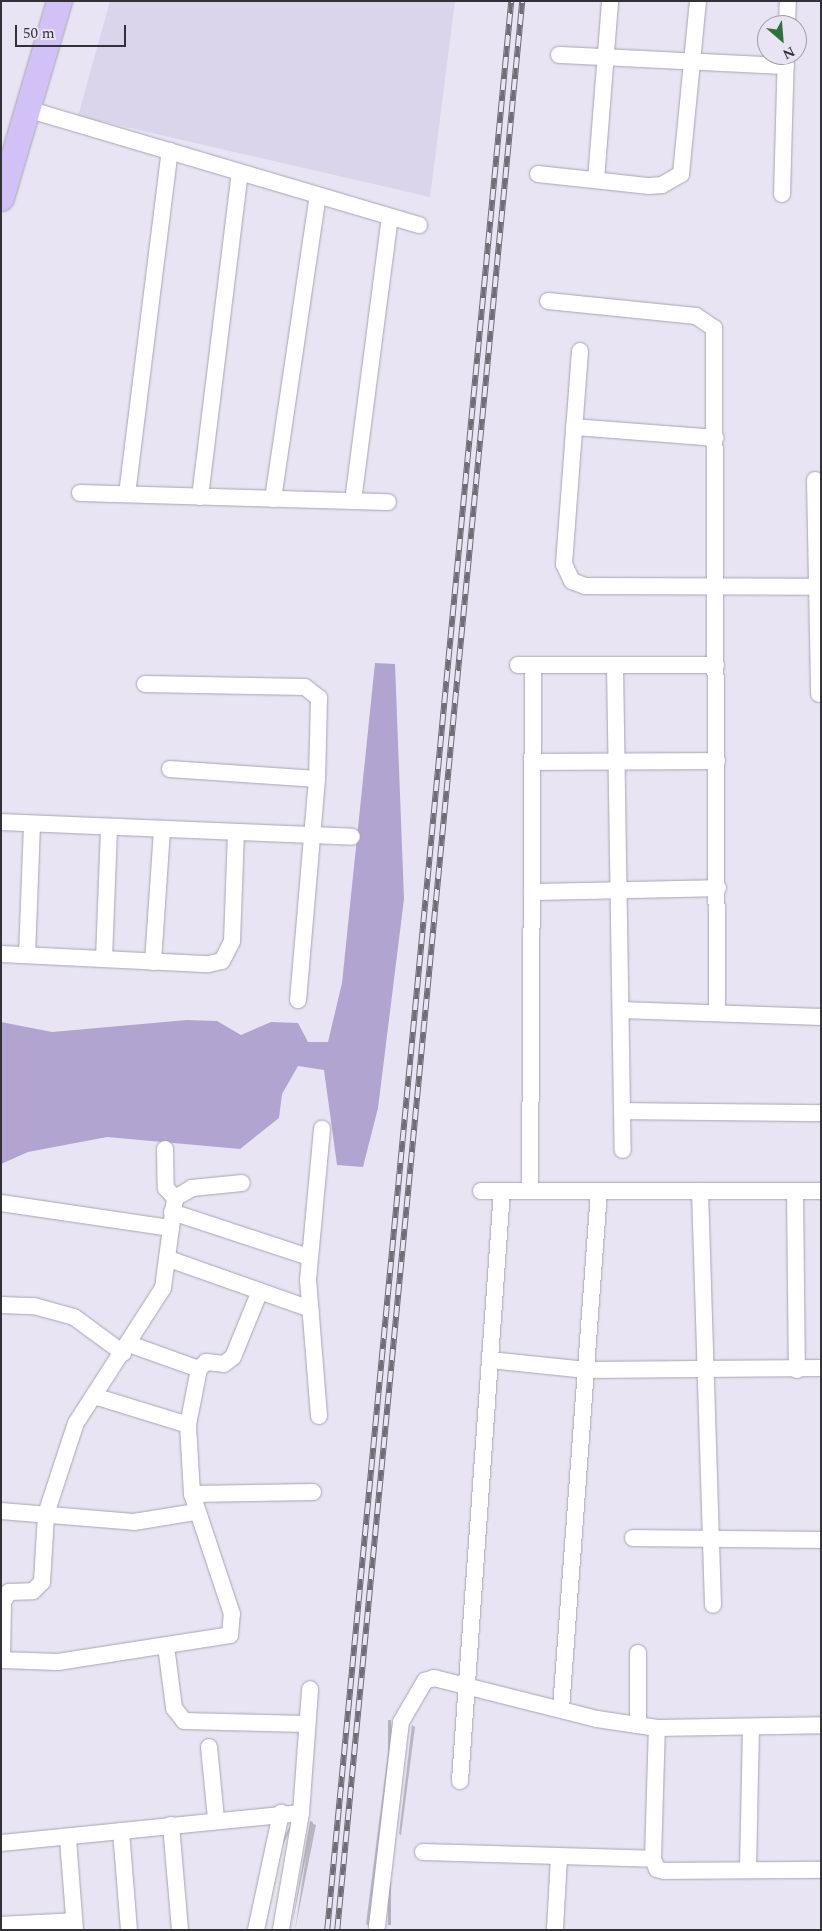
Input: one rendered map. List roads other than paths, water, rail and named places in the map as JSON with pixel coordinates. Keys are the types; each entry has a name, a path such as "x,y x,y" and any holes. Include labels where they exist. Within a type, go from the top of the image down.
{"main road":[{"path":"1,198 59,1"}],"street":[{"path":"596,180 610,1"},
{"path":"538,174 662,185 681,174 698,1"},
{"path":"787,15 788,1"},
{"path":"559,55 692,61 757,60"},
{"path":"782,194 786,65"},
{"path":"27,109 419,225"},
{"path":"126,494 170,151"},
{"path":"200,497 240,172"},
{"path":"273,498 318,196"},
{"path":"353,501 390,217"},
{"path":"548,301 707,319 716,341 715,588 718,1010"},
{"path":"580,351 564,564 572,581 585,586 819,587"},
{"path":"574,427 716,438"},
{"path":"815,480 819,587 819,694"},
{"path":"80,493 388,502"},
{"path":"530,1191 532,762 525,665 716,665"},
{"path":"615,665 623,1150"},
{"path":"144,684 312,690 321,707 313,836 298,1000"},
{"path":"532,762 717,761"},
{"path":"170,769 317,779"},
{"path":"1,822 352,837"},
{"path":"27,955 32,824"},
{"path":"104,959 109,827"},
{"path":"153,962 162,829"},
{"path":"1,954 209,964 230,953 236,832"},
{"path":"532,892 718,888"},
{"path":"622,1010 718,1010 729,1016 821,1017"},
{"path":"622,1111 821,1113"},
{"path":"319,1416 310,1309 309,1257 322,1130"},
{"path":"165,1149 166,1188 172,1212 169,1259 163,1288 126,1349 94,1396 68,1442 46,1514 39,1587 9,1592 3,1602 2,1660 58,1662 166,1646 223,1640 233,1627 196,1512 192,1494 188,1426 199,1369 206,1362 224,1364 233,1357 260,1291"},
{"path":"172,1212 192,1188 242,1184"},
{"path":"480,1191 821,1191"},
{"path":"460,1781 502,1191"},
{"path":"561,1709 599,1191"},
{"path":"700,1191 713,1605"},
{"path":"794,1191 797,1370"},
{"path":"1,1203 172,1212 309,1257"},
{"path":"169,1259 310,1309"},
{"path":"1,1305 34,1306 74,1317 126,1349 199,1369"},
{"path":"490,1360 586,1370 797,1370 821,1368"},
{"path":"94,1396 188,1426"},
{"path":"192,1494 313,1492"},
{"path":"1,1511 134,1522 196,1512"},
{"path":"633,1538 821,1540"},
{"path":"166,1646 174,1708 184,1721 306,1724"},
{"path":"638,1652 638,1725"},
{"path":"377,1926 402,1722 425,1681 434,1678 561,1709 657,1728 821,1725"},
{"path":"281,1929 301,1813 310,1689"},
{"path":"748,1870 751,1727"},
{"path":"657,1728 653,1859 657,1869 664,1871 821,1870"},
{"path":"209,1747 216,1819"},
{"path":"256,1930 281,1813"},
{"path":"1,1844 68,1839 216,1819 301,1813"},
{"path":"171,1825 180,1930"},
{"path":"122,1831 129,1930"},
{"path":"1,1924 74,1926 68,1839"},
{"path":"423,1852 653,1859"},
{"path":"555,1929 559,1857"}],"railway":[{"path":"327,1930 511,1"},
{"path":"337,1930 522,1"}]}
